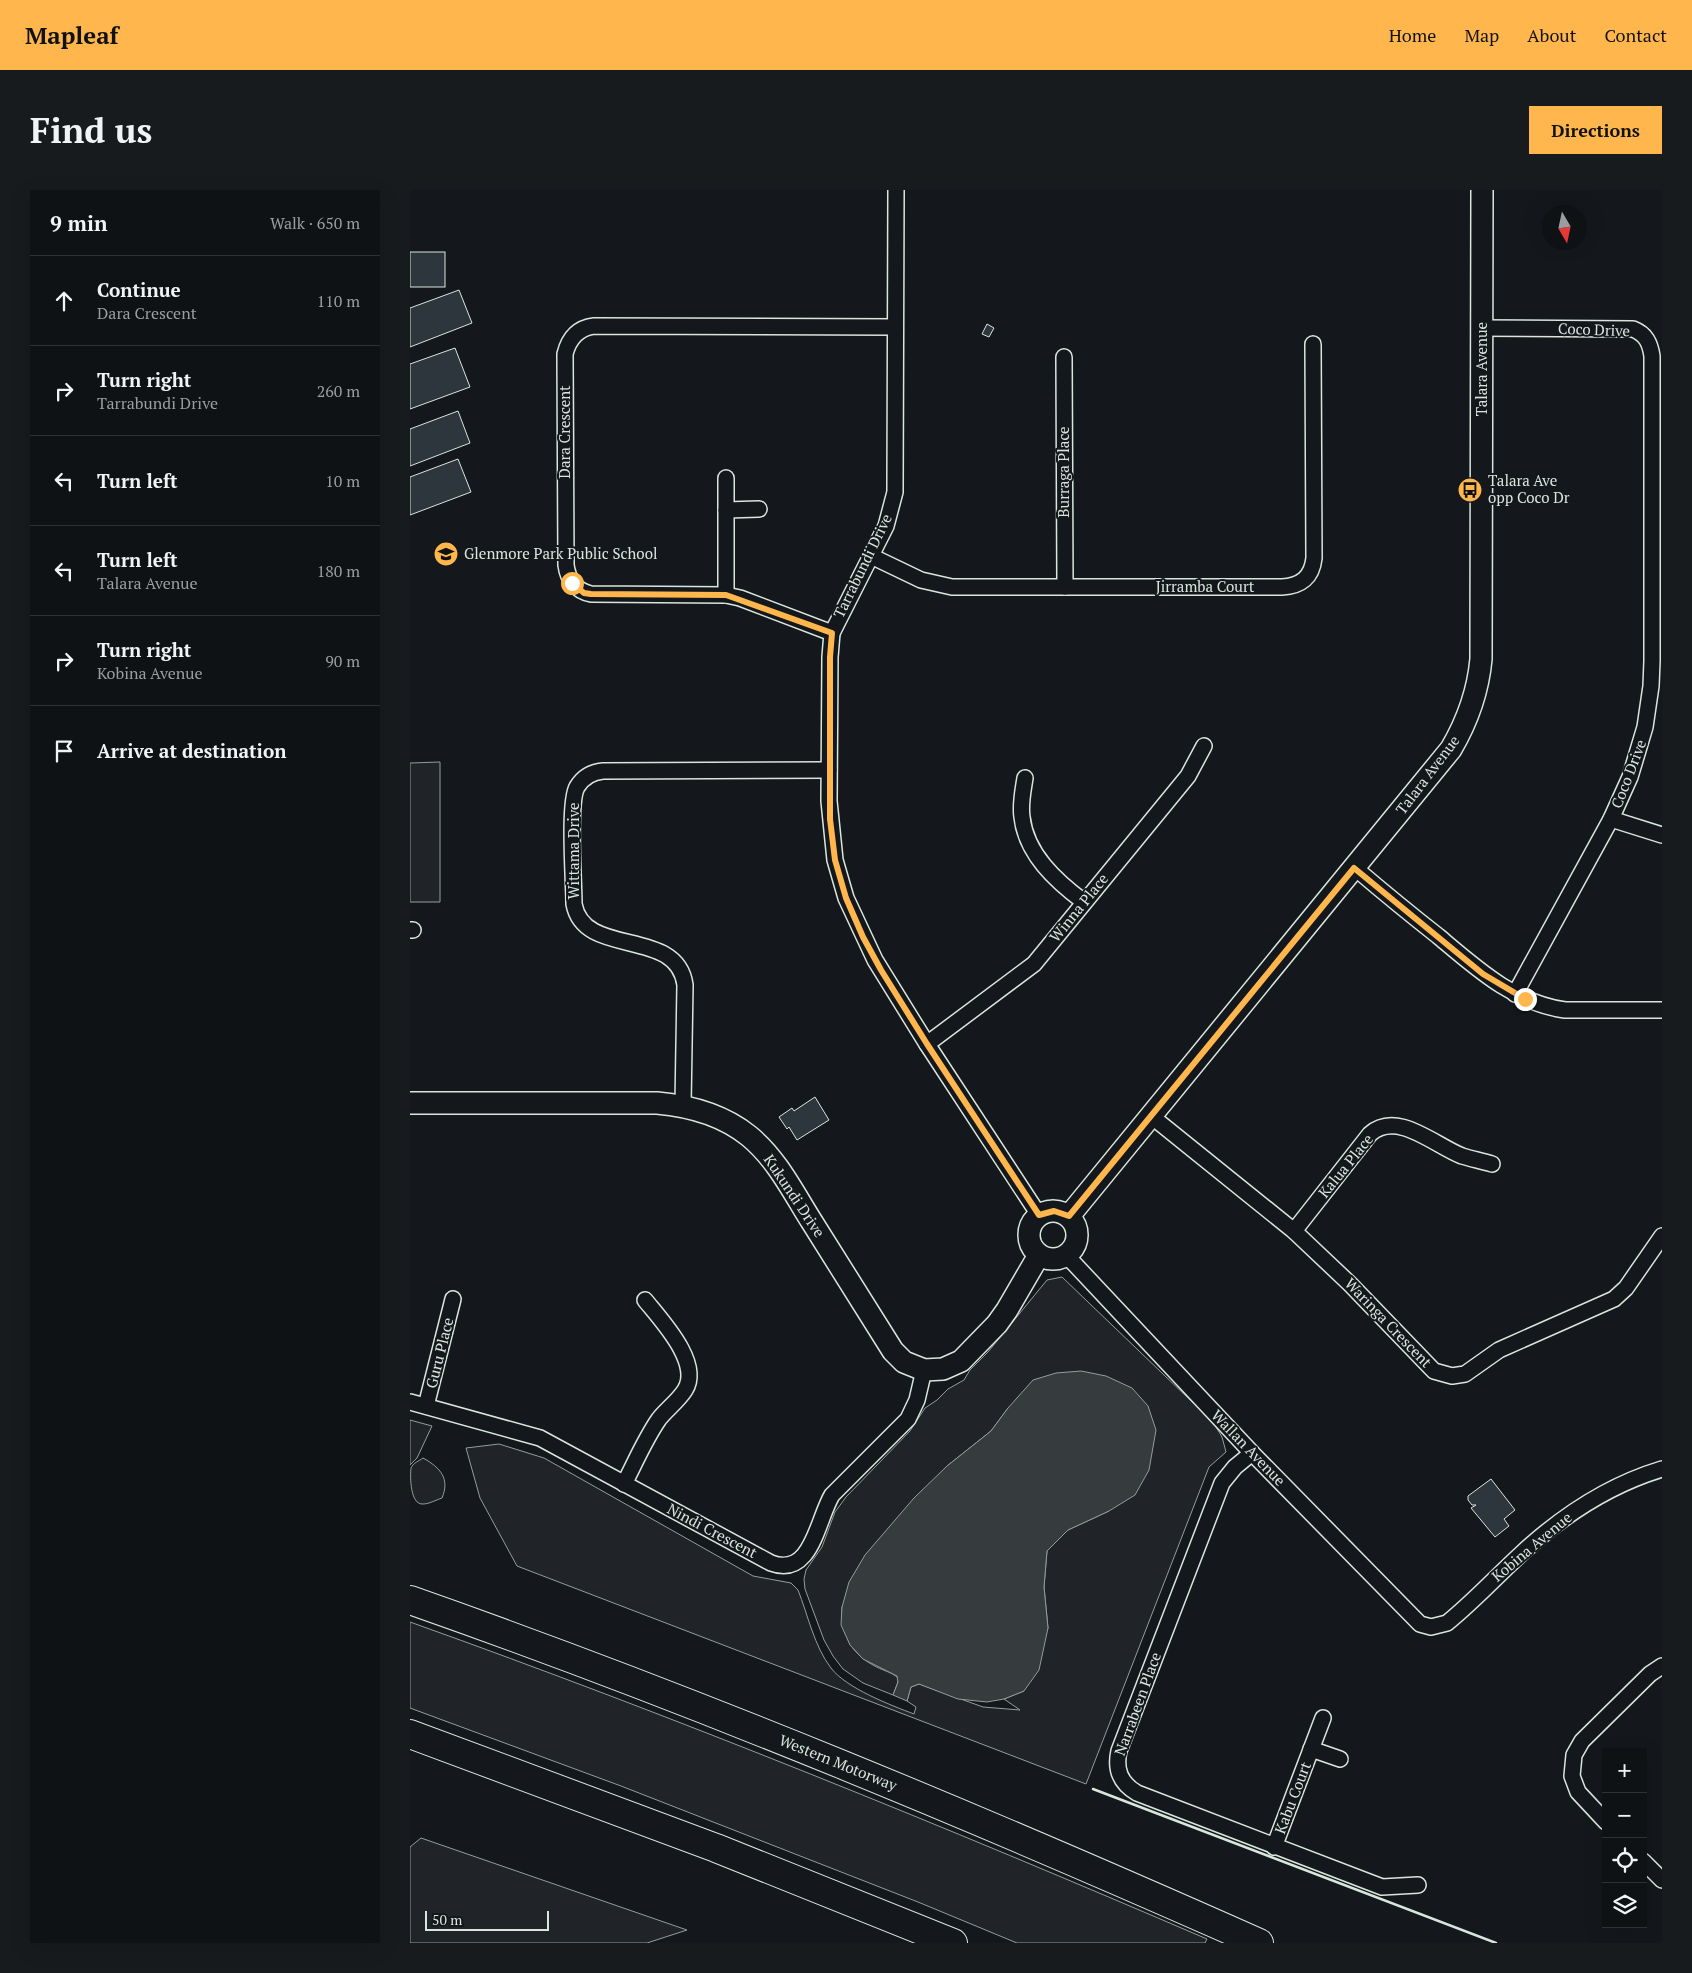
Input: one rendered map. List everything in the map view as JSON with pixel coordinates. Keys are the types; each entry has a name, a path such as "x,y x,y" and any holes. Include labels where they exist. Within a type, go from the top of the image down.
{"highway":[{"name":"Western Motorway","path":"410,1600 615,1675 837,1762 992,1826 1259,1943"},
{"path":"410,1734 716,1848 953,1943"}],"street":[{"name":"Tarrabundi Drive","path":"896,190 895,492 886,526 835,623 832,633 829,770 833,845 846,898 869,948 927,1044 1039,1215"},
{"name":"Talara Avenue","path":"1069,1216 1451,749 1466,722 1476,693 1482,658 1482,190"},
{"name":"Dara Crescent","path":"832,633 726,595 591,594 584,593 572,583 566,565 565,354 570,340 583,328 594,326 895,327"},
{"name":"Coco Drive","path":"1482,328 1628,329 1641,333 1648,340 1652,356 1657,661 1641,744 1630,777 1611,819 1516,994"},
{"name":"Jirramba Court","path":"871,556 921,580 943,586 1282,587 1297,584 1309,575 1314,558 1313,344"},
{"name":"Burraga Place","path":"1064,357 1065,587"},
{"path":"726,478 726,595"},
{"path":"726,510 759,509"},
{"name":"Winna Place","path":"927,1044 1026,972 1034,964 1188,776 1204,746"},
{"name":"Wittama Drive","path":"683,1105 685,986 683,975 680,967 669,956 594,932 581,923 578,918 574,904 573,804 577,787 587,776 603,771 829,770"},
{"path":"1025,778 1021,808 1025,833 1035,853 1055,879 1084,902"},
{"path":"1611,819 1662,835"},
{"path":"1354,868 1483,974 1516,994 1551,1008 1565,1010 1662,1010"},
{"name":"Kukundi Drive","path":"410,1103 628,1102 683,1105 725,1121 748,1135 768,1155 896,1355 909,1365 924,1370"},
{"name":"Waringa Crescent","path":"1150,1115 1294,1231 1350,1284 1434,1371 1452,1376 1465,1374 1499,1350 1614,1299 1626,1288 1662,1236"},
{"name":"Kalua Place","path":"1294,1231 1370,1134 1382,1126 1403,1126 1462,1156 1492,1164"},
{"path":"1054,1211 1069,1216 1074,1222 1078,1236 1077,1244 1067,1256 1053,1260 1039,1256 1030,1243 1030,1228 1039,1215 1054,1211"},
{"path":"924,1370 943,1369 952,1366 970,1353 1007,1310 1039,1256"},
{"name":"Wallan Avenue","path":"1067,1256 1252,1453 1415,1620 1425,1625 1438,1626"},
{"name":"Guru Place","path":"426,1406 454,1299"},
{"path":"624,1484 657,1422 686,1389 689,1374 686,1358 664,1324 645,1300"},
{"name":"Nindi Crescent","path":"410,1402 540,1438 771,1563 784,1566 791,1565 804,1557 825,1506 832,1495 908,1419 918,1400 924,1370"},
{"name":"Narrabeen Place","path":"1252,1453 1235,1468 1222,1484 1119,1750 1117,1763 1122,1780 1130,1789 1137,1793 1382,1886 1418,1885"},
{"name":"Kobina Avenue","path":"1438,1626 1452,1619 1527,1548 1561,1520 1596,1498 1662,1469"},
{"path":"1602,1818 1578,1792 1572,1776 1572,1762 1576,1748 1650,1674 1662,1666"},
{"name":"Kabu Court","path":"1274,1846 1323,1718"},
{"name":"Kabu Court","path":"1311,1749 1340,1759"},
{"path":"1647,1865 1662,1880"}],"shaded area":[{"path":"440,762 440,902 410,902 410,763"},
{"path":"1062,1277 1213,1422 1222,1437 1226,1452 1209,1467 1086,1784 517,1566 480,1498 466,1448 499,1444 544,1458 753,1576 791,1583 798,1590 820,1650 831,1668 847,1682 869,1695 914,1714 916,1707 907,1701 911,1687 919,1684 983,1707 1020,1710 1004,1699 1024,1691 1048,1628 1044,1587 1047,1551 1068,1530 1109,1511 1008,1408 991,1431 947,1466 842,1607 845,1633 853,1648 865,1660 898,1678 893,1695 863,1683 843,1669 833,1656 824,1640 805,1589 804,1579 806,1570 822,1547 835,1512 846,1497 910,1431 925,1408 948,1389 964,1380 970,1370 988,1352 1047,1280"},
{"path":"1081,1371 1106,1376 1132,1388 1148,1406 1156,1430 1149,1470 1135,1495 1109,1511 1068,1530 1047,1551 1044,1587 1048,1628 1039,1670 1024,1691 1004,1699 987,1702 958,1699 919,1684 911,1687 907,1701 893,1695 898,1682 897,1676 863,1659 850,1645 841,1625 842,1607 849,1582 865,1555 914,1498 947,1466 991,1431 1033,1380 1056,1373"},
{"path":"410,1420 432,1426 417,1458 410,1465"},
{"path":"423,1458 439,1470 445,1485 442,1498 423,1504 419,1503 413,1495 411,1468"},
{"path":"410,1622 611,1696 811,1774 1207,1939 1205,1943 1017,1943 918,1902 621,1786 410,1708"},
{"path":"421,1838 687,1930 647,1943 410,1943 410,1847"}],"building":[{"path":"410,252 445,252 445,287 410,287"},
{"path":"459,290 472,323 410,347 410,308"},
{"path":"987,324 994,328 989,337 982,334"},
{"path":"455,348 470,387 410,409 410,364"},
{"path":"458,411 470,443 410,466 410,429"},
{"path":"458,459 471,492 410,515 410,477"},
{"path":"815,1097 829,1120 797,1140 789,1127 787,1129 779,1117 792,1108 794,1111"},
{"path":"1491,1479 1515,1510 1504,1519 1509,1526 1495,1537 1471,1508 1476,1505 1472,1505 1468,1500 1468,1496"}],"wall":[{"path":"1093,1789 1496,1943"}],"place":[{"name":"Talara Ave opp Coco Dr","path":"1470,490"},
{"name":"Glenmore Park Public School","path":"446,554"}],"route":[{"path":"572,583 584,593 591,594 726,595 740,598 832,633 830,657 829,802 835,860 846,898 863,937 881,970 1039,1215 1054,1211 1062,1212 1069,1216 1354,868 1483,974 1525,999"}]}
